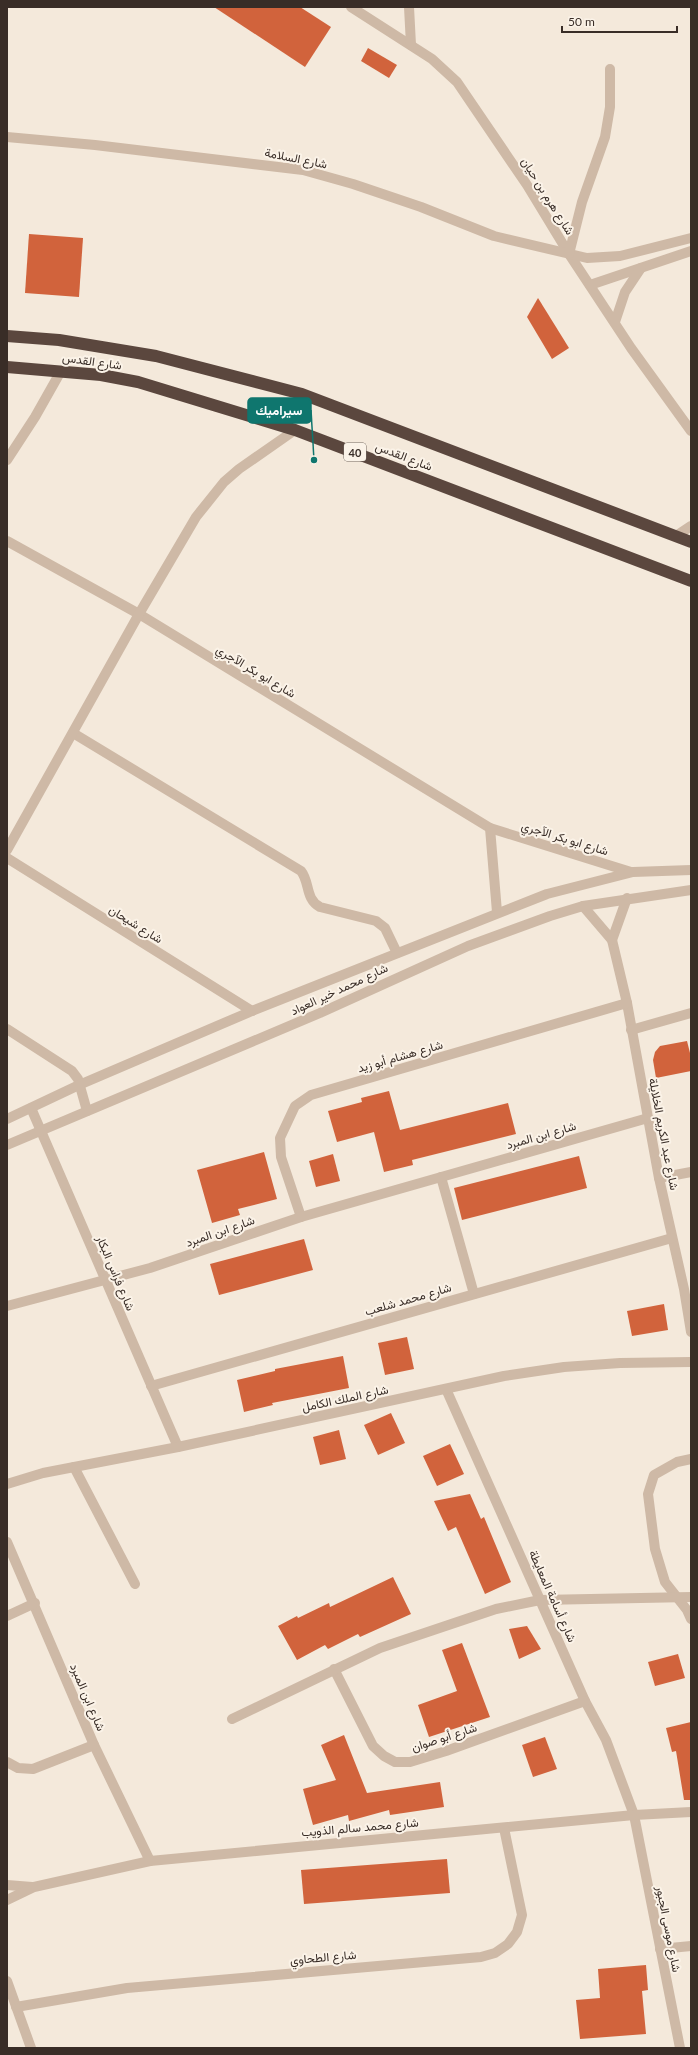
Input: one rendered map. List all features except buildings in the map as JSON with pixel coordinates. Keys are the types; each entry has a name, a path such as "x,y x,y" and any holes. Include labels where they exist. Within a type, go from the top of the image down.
{"highway":[{"name":"شارع القدس","path":"7,336 66,341 156,356 302,394 691,542"},
{"name":"شارع القدس","path":"7,366 101,374 138,382 295,430 691,580"}],"street":[{"name":"شارع هرم بن حيان","path":"351,7 432,59 457,82 527,185 590,286 691,431"},
{"path":"409,7 411,45"},
{"path":"569,254 582,202 605,137 610,107 610,69"},
{"name":"شارع السلامة","path":"7,137 95,145 303,170 353,184 421,207 494,236 586,258 610,258 691,238"},
{"path":"590,286 691,251"},
{"path":"615,322 625,292 642,268"},
{"path":"7,460 35,417 61,371"},
{"path":"7,850 139,614 196,517 224,482 239,469 295,430"},
{"path":"676,536 691,526"},
{"name":"شارع ابو بكر الآجري","path":"7,541 139,614 490,828 633,872"},
{"path":"73,733 300,871 305,876 308,893 315,904 376,920 385,928 397,953"},
{"path":"490,828 498,912"},
{"name":"شارع شيحان","path":"7,858 252,1011"},
{"name":"شارع محمد خير العواد","path":"7,1119 252,1011 498,912 547,894 633,872 691,870"},
{"name":"شارع محمد خير العواد","path":"7,1145 313,1016 468,946 550,916 583,906 626,898 691,890"},
{"path":"612,940 626,898"},
{"name":"شارع عبد الكريم الخلايلة","path":"583,906 612,940 627,1003 659,1178 684,1289 691,1332"},
{"name":"شارع هشام أبو زيد","path":"301,1217 281,1157 280,1138 295,1106 311,1095 627,1003"},
{"path":"631,1030 691,1013"},
{"path":"7,1029 72,1071 78,1079 87,1111"},
{"name":"شارع فراس البكار","path":"31,1108 104,1280 178,1446"},
{"name":"شارع ابن المبرد","path":"7,1306 150,1268 301,1217 648,1118"},
{"path":"659,1178 691,1172"},
{"path":"441,1177 474,1294"},
{"name":"شارع محمد شلعب","path":"152,1386 672,1238"},
{"name":"شارع الملك الكامل","path":"7,1484 43,1473 178,1446 504,1376 564,1367 620,1363 691,1362"},
{"name":"شارع أسامة المعايطة","path":"446,1389 585,1701 606,1740 634,1814"},
{"path":"691,1459 677,1462 654,1475 648,1494 655,1549 666,1582 687,1610 691,1619"},
{"path":"74,1467 135,1584"},
{"name":"شارع ابن المبرد","path":"7,1542 35,1603 94,1745 150,1861"},
{"path":"232,1719 380,1648 496,1609 540,1600 691,1597"},
{"path":"7,1616 35,1603"},
{"name":"شارع أبو صوان","path":"334,1669 373,1746 384,1756 396,1762 410,1762 446,1751 585,1701"},
{"path":"7,1762 18,1768 33,1769 94,1745"},
{"name":"شارع محمد سالم الذويب","path":"7,1900 34,1887 150,1861 504,1828 634,1814 691,1812"},
{"name":"شارع موسى الجبور","path":"634,1814 680,2048"},
{"name":"شارع الطحاوي","path":"16,2006 128,1988 481,1957 495,1953 508,1944 517,1932 522,1915 504,1828"},
{"name":"شارع محمد سالم الذويب","path":"7,1885 34,1887"},
{"path":"660,1949 691,1946"},
{"path":"7,1981 31,2048"}],"place":[{"name":"سيراميك","path":"314,460"}]}
